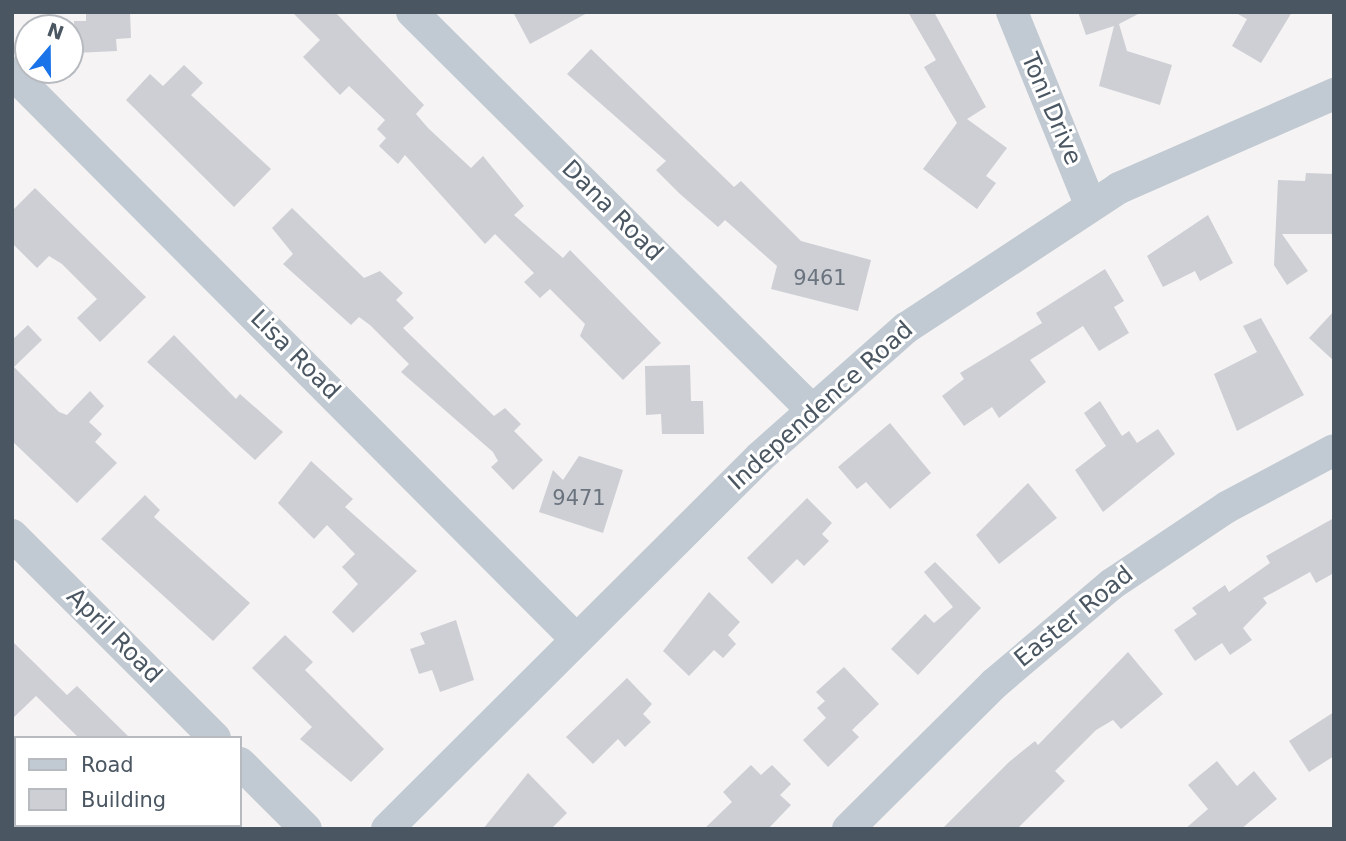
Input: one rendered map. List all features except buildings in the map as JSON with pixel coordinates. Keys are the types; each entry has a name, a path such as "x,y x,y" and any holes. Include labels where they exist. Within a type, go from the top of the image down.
{"street":[{"name":"Dana Road","path":"412,12 811,409"},
{"name":"Toni Drive","path":"1012,12 1090,204"},
{"name":"Lisa Road","path":"12,73 576,639"},
{"name":"Independence Road","path":"387,829 811,409 946,300 1090,204 1189,153 1334,94"},
{"name":"Easter Road","path":"848,829 1023,657 1112,584 1198,525 1334,450"},
{"name":"April Road","path":"12,535 213,736"},
{"path":"242,765 306,829"}]}
